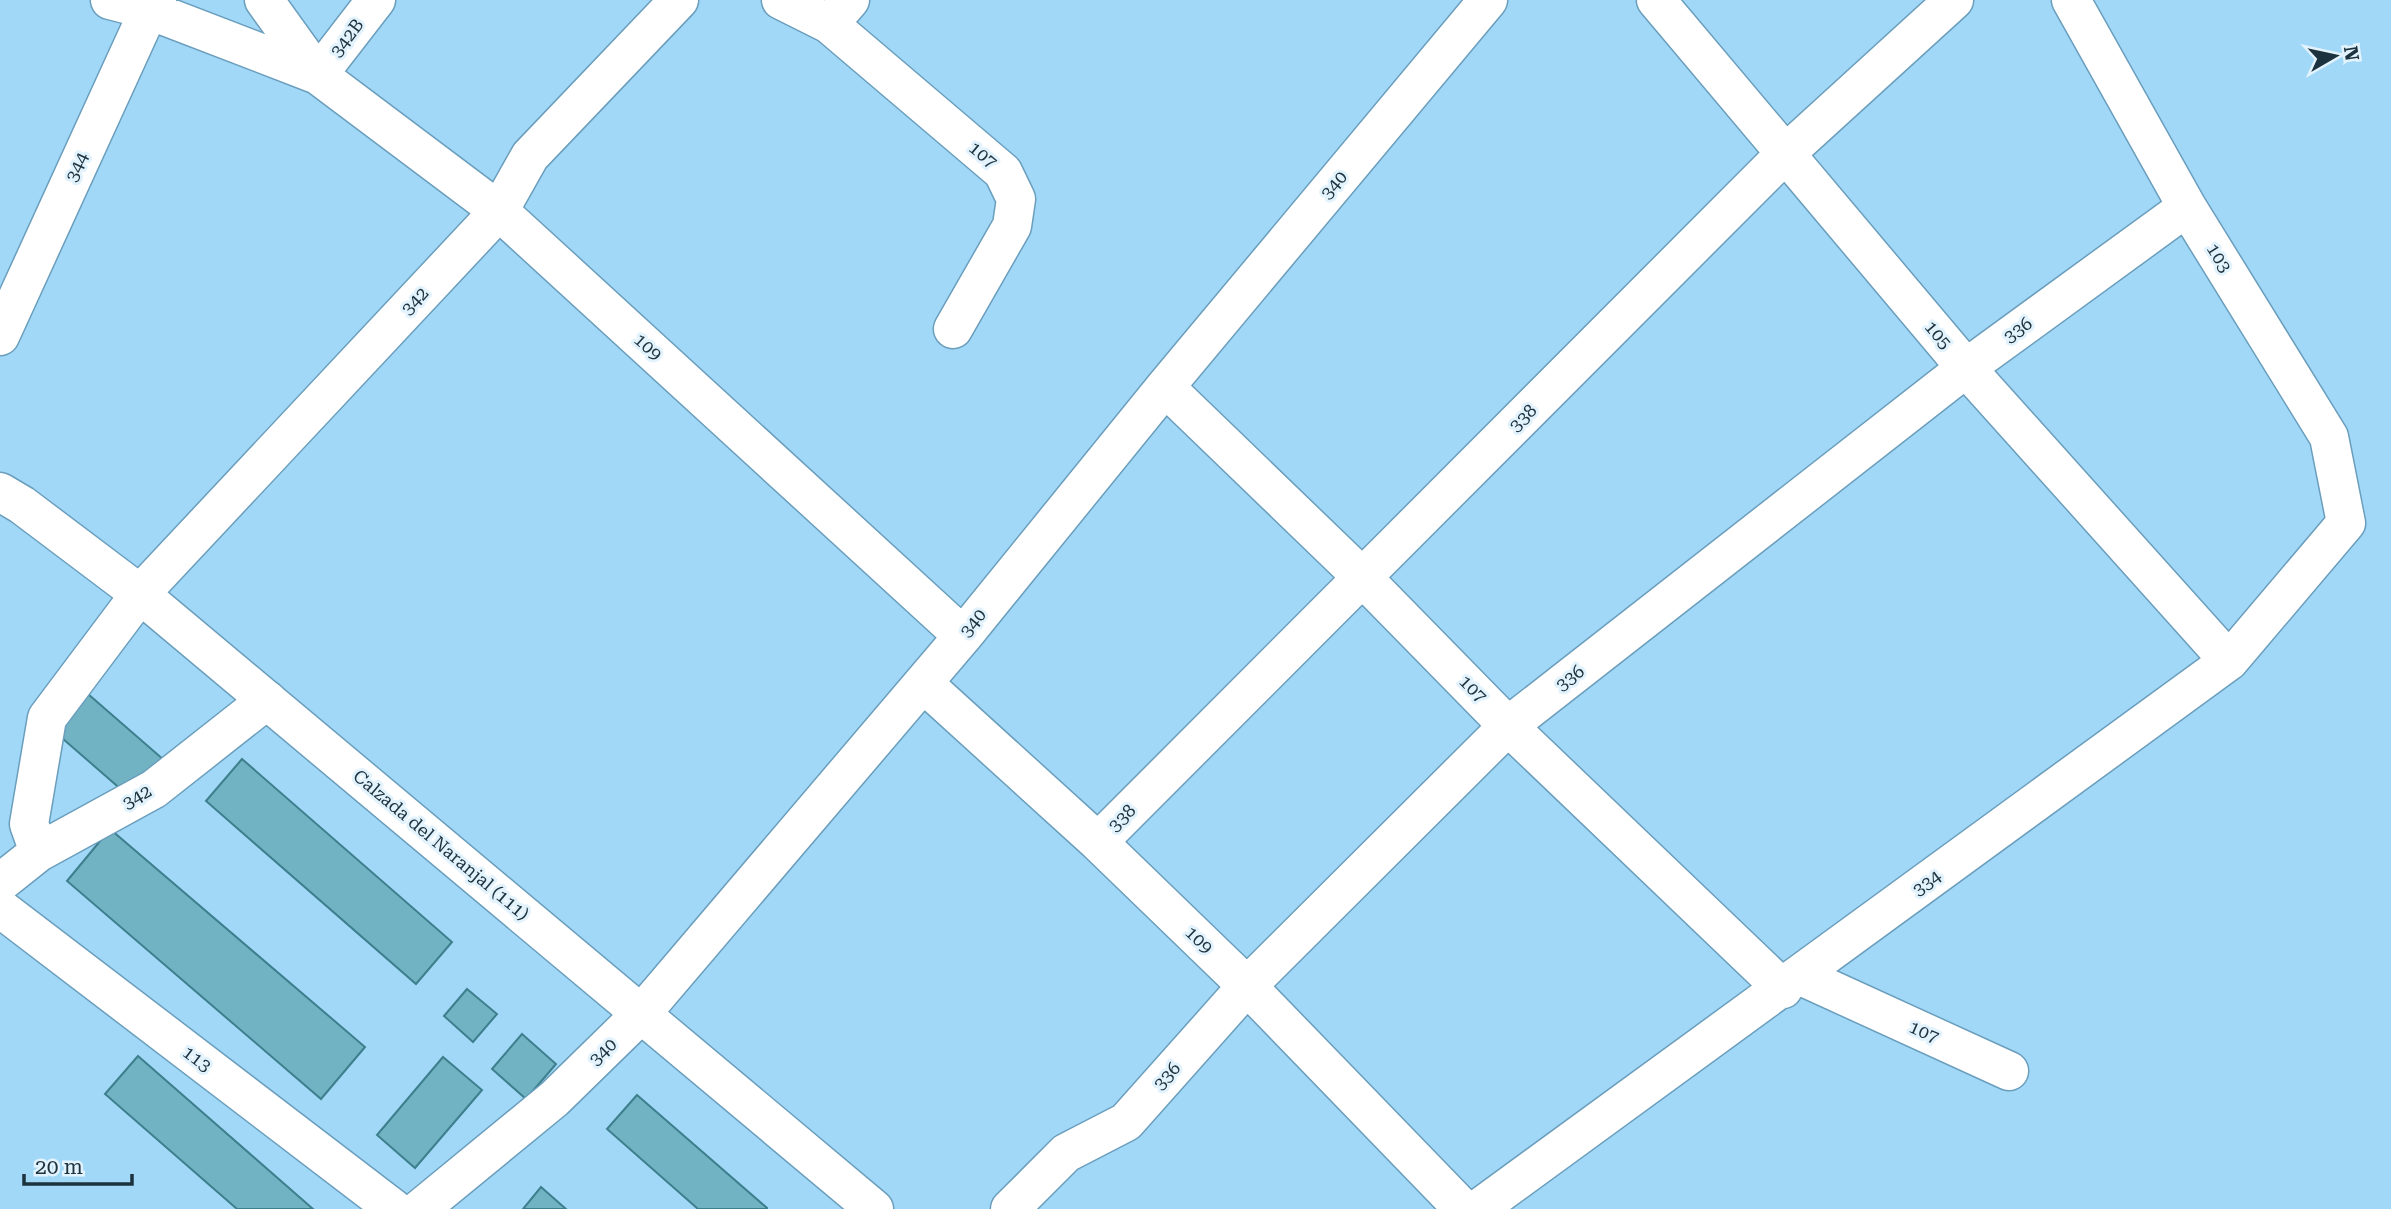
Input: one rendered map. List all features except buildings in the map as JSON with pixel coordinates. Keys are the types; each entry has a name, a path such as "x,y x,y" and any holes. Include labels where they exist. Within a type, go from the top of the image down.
{"street":[{"name":"109","path":"110,0 153,5 318,75 499,211 963,636"},
{"name":"109","path":"264,0 318,75"},
{"name":"342B","path":"318,75 376,0"},
{"name":"342","path":"39,852 29,824 47,718 140,594 499,211 530,156 679,0"},
{"path":"781,0 839,12"},
{"name":"340","path":"420,1209 554,1099 642,1013 963,636 1165,387 1488,0"},
{"name":"105","path":"1656,0 1966,368 2229,661"},
{"name":"338","path":"1098,842 1785,153 1954,0"},
{"name":"103","path":"2071,0 2187,207 2329,437 2346,523"},
{"name":"344","path":"0,336 153,5"},
{"name":"107","path":"839,12 1003,172 1016,199 1012,226 953,329"},
{"name":"336","path":"1010,1209 1066,1153 1126,1122 1247,986 1508,726 1966,368 2187,207"},
{"name":"107","path":"1165,387 1363,578 1508,726 1792,982 2009,1071"},
{"name":"Calzada del Naranjal (111)","path":"0,492 22,505 140,594 874,1209"},
{"name":"334","path":"1478,1209 2229,661 2346,523"},
{"name":"109","path":"923,683 1098,842 1247,986 1463,1209"},
{"name":"342","path":"0,883 39,852 154,789 267,700"},
{"name":"113","path":"0,908 394,1209"}]}
